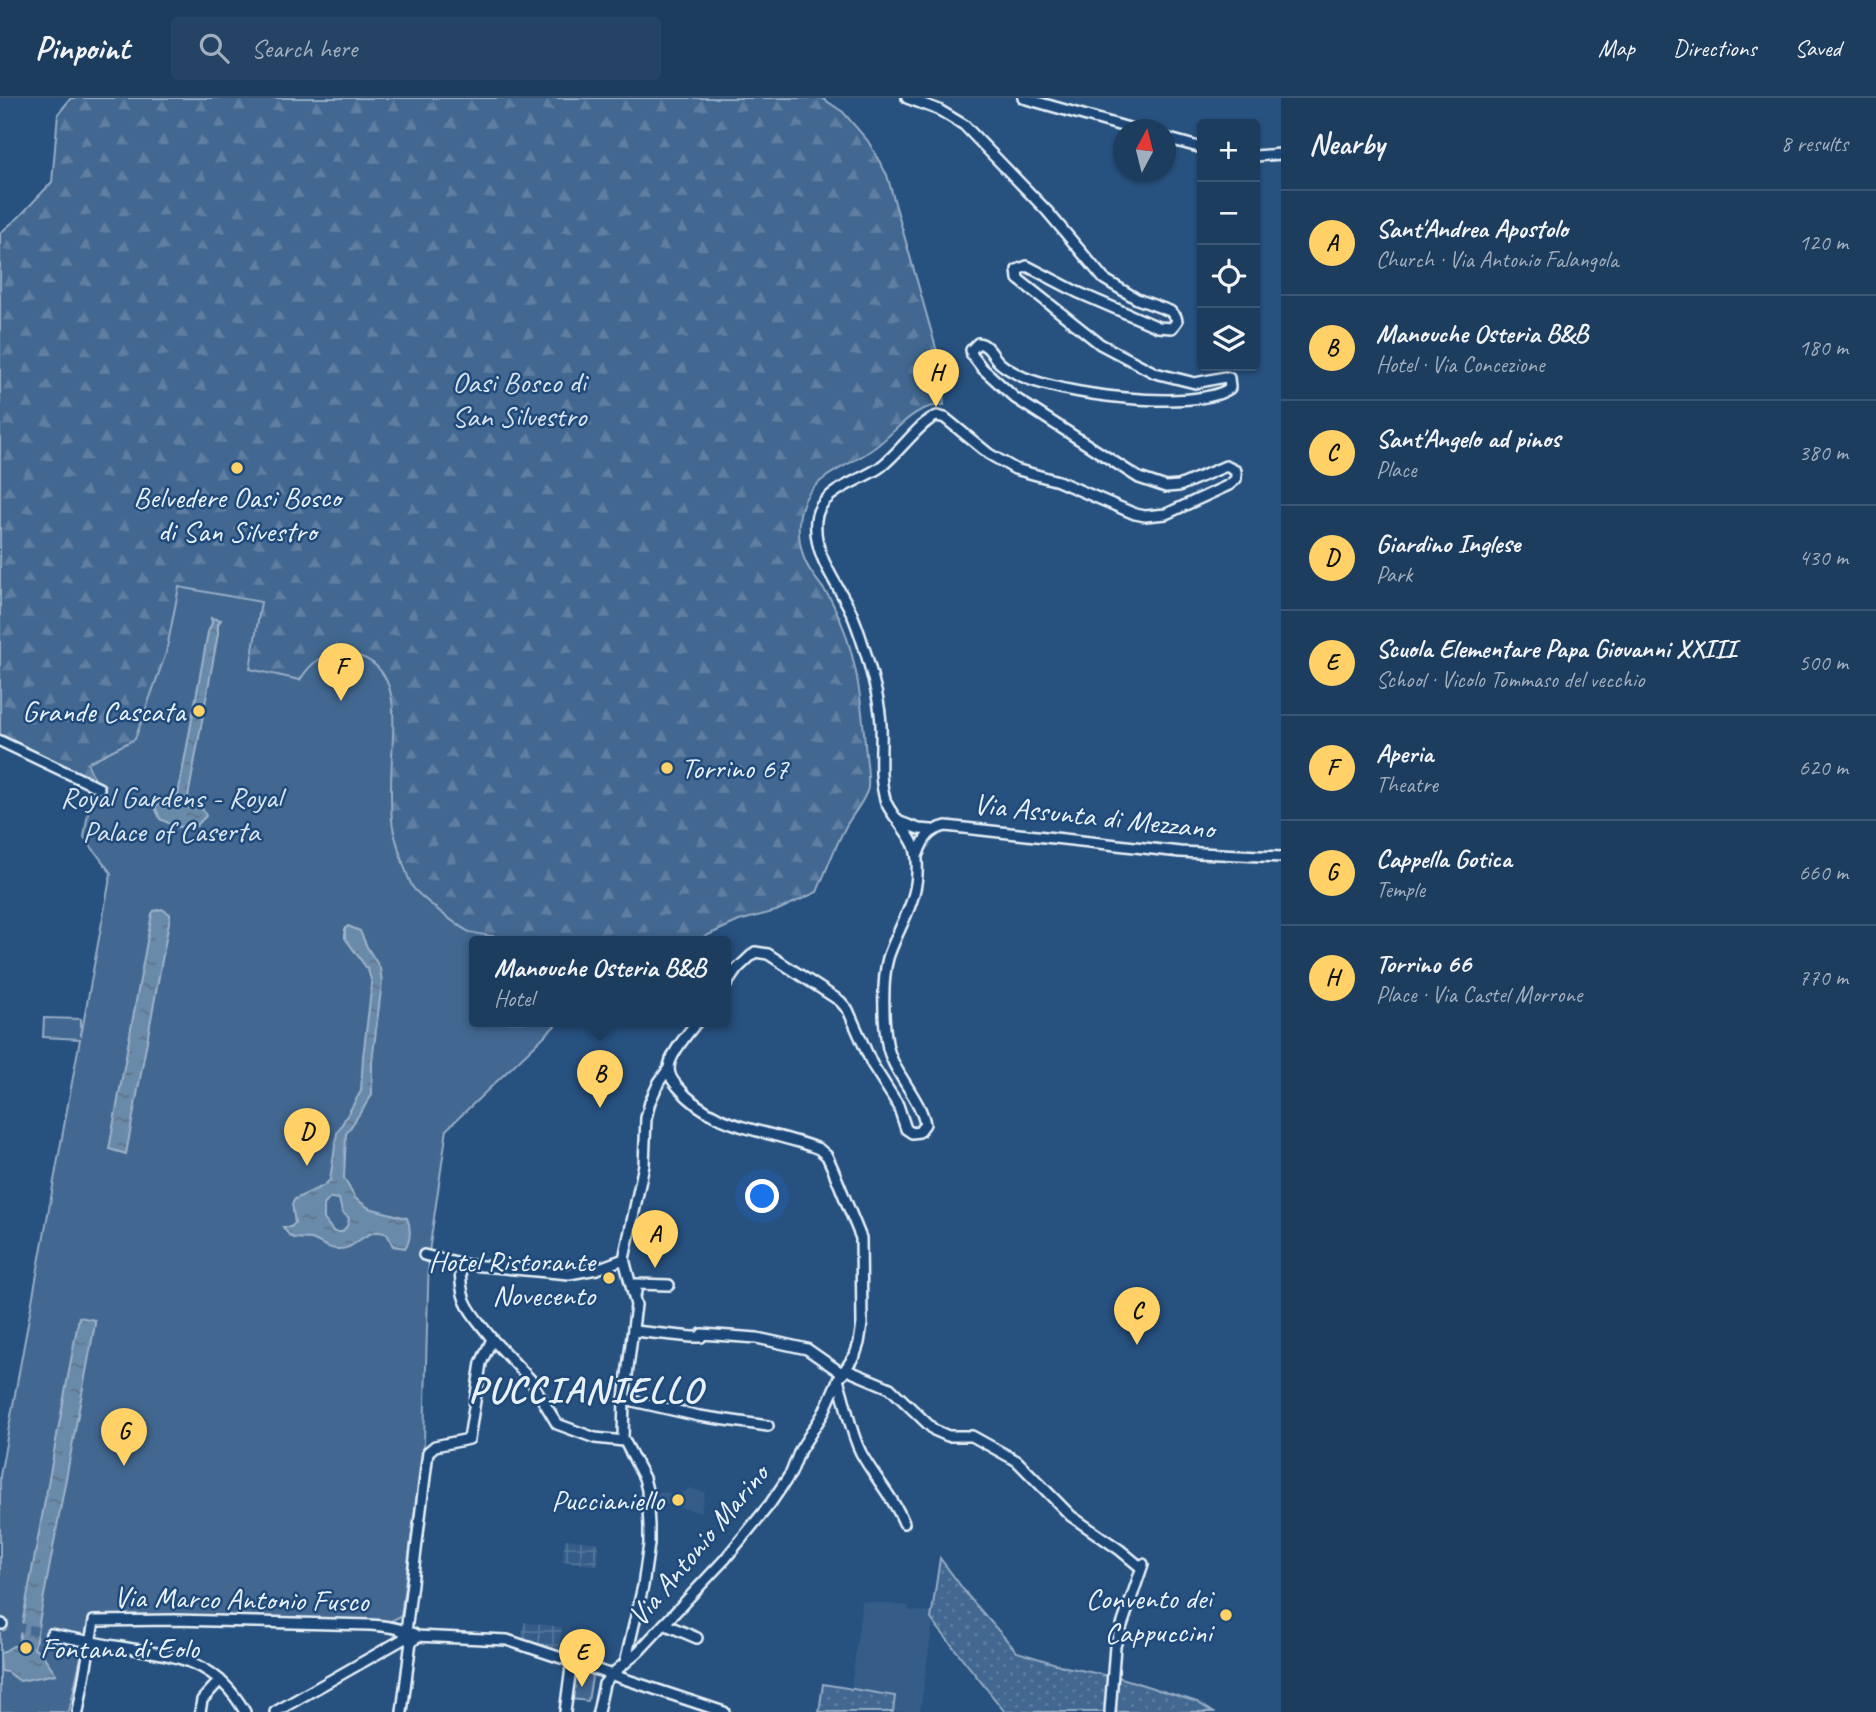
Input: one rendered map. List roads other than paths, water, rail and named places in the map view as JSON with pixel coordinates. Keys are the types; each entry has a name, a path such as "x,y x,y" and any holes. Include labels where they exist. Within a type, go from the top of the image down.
{"street":[{"path":"731,978 755,952 768,954 840,1001 848,1010 872,1064 898,1105 905,1129 912,1133 919,1132 925,1124 923,1114 908,1091 887,1045 884,996 888,960 903,926 914,889 918,855 914,840 885,802 881,779 881,720 870,667 852,614 820,557 816,544 816,517 823,502 844,486 880,468 922,425 937,416 945,418 989,454 1014,469 1058,481 1128,512 1145,516 1166,514 1229,485 1236,479 1236,471 1226,466 1179,486 1166,487 1139,478 1015,398 982,368 971,350 978,343 987,347 999,362 1018,375 1035,382 1126,399 1165,402 1219,394 1231,385 1229,378 1225,377 1195,383 1155,373 1100,344 1018,279 1017,270 1027,266 1077,292 1158,327 1172,328 1177,321 1170,311 1137,299 1104,279 1046,211 964,125 939,110 907,98"},
{"path":"1023,98 1113,123"},
{"path":"1176,141 1197,147"},
{"path":"1260,156 1281,154"},
{"path":"0,741 99,788"},
{"path":"898,821 919,829 932,830"},
{"name":"Via Assunta di Mezzano","path":"918,855 923,840 932,830 946,826 1180,852 1281,857"},
{"path":"635,1297 624,1259 644,1165 646,1118 650,1102 669,1068 671,1057 693,1027"},
{"name":"Via Antonio Marino","path":"612,1674 625,1664 741,1542 758,1516 770,1504 791,1473 800,1450 843,1375 859,1343 862,1324 861,1244 827,1156 808,1144 749,1129 711,1115 695,1106 683,1093 670,1077 669,1068"},
{"path":"424,1255 460,1264 569,1274 597,1269 624,1259"},
{"path":"460,1264 464,1303 492,1339 530,1379 557,1424 595,1438 624,1441"},
{"path":"625,1664 644,1577 649,1526 644,1478 624,1441 624,1399 634,1331 636,1284 669,1285"},
{"path":"634,1331 701,1337 702,1334 757,1338 807,1349 843,1375 890,1388 934,1430 948,1436 972,1436 1017,1461 1071,1517 1140,1564 1115,1646 1110,1712"},
{"path":"402,1712 428,1452 435,1446 469,1439 481,1363 492,1339"},
{"path":"843,1375 848,1421 870,1470 904,1523"},
{"path":"624,1399 699,1416 768,1426"},
{"name":"Via Marco Antonio Fusco","path":"78,1712 94,1622 174,1620 397,1627 409,1637 508,1640 724,1712"},
{"path":"664,1624 697,1638"},
{"path":"51,1634 184,1659 208,1670 220,1680 230,1689 245,1712"},
{"path":"275,1712 409,1637"},
{"path":"565,1712 572,1660"},
{"path":"598,1712 604,1684 612,1674"},
{"path":"200,1712 202,1700 220,1680"}],"water":[{"path":"211,618 221,620 218,624 188,797 200,804 206,816 196,826 177,827 160,819 155,807 164,798 178,795"},
{"path":"162,909 170,914 170,917 126,1154 109,1149 152,914"},
{"path":"348,926 360,931 380,968 382,982 372,1062 372,1095 346,1134 344,1178 355,1198 369,1208 407,1218 410,1234 405,1248 393,1246 387,1234 379,1232 367,1235 344,1249 333,1249 311,1239 293,1237 283,1227 291,1227 295,1223 292,1204 295,1199 330,1180 337,1133 361,1091 372,983 368,970 345,938 345,929","holes":["330,1198 339,1199 342,1212 349,1218 342,1232 334,1232 324,1219 324,1205"]},
{"path":"79,1317 95,1320 95,1324 34,1649 40,1651 56,1674 20,1681 1,1671 0,1654 18,1646"}],"tunnel":[{"path":"2,1624 51,1634"}],"place":[{"name":"Torrino 66","path":"936,407"},
{"name":"Belvedere Oasi Bosco di San Silvestro","path":"237,468"},
{"name":"Aperia","path":"341,701"},
{"name":"Grande Cascata","path":"199,711"},
{"name":"Torrino 67","path":"667,768"},
{"name":"Manouche Osteria B&B","path":"600,1108"},
{"name":"Giardino Inglese","path":"307,1166"},
{"name":"Sant'Andrea Apostolo","path":"655,1268"},
{"name":"Hotel Ristorante Novecento","path":"609,1278"},
{"name":"Sant'Angelo ad pinos","path":"1137,1345"},
{"name":"Cappella Gotica","path":"124,1466"},
{"name":"Puccianiello","path":"678,1500"},
{"name":"Convento dei Cappuccini","path":"1226,1615"},
{"name":"Fontana di Eolo","path":"26,1648"},
{"name":"Scuola Elementare Papa Giovanni XXIII","path":"582,1687"}],"district":[{"name":"PUCCIANIELLO","path":"586,1389"}],"park label":[{"name":"Oasi Bosco di San Silvestro","path":"519,399"},
{"name":"Royal Gardens - Royal Palace of Caserta","path":"171,814"}]}
